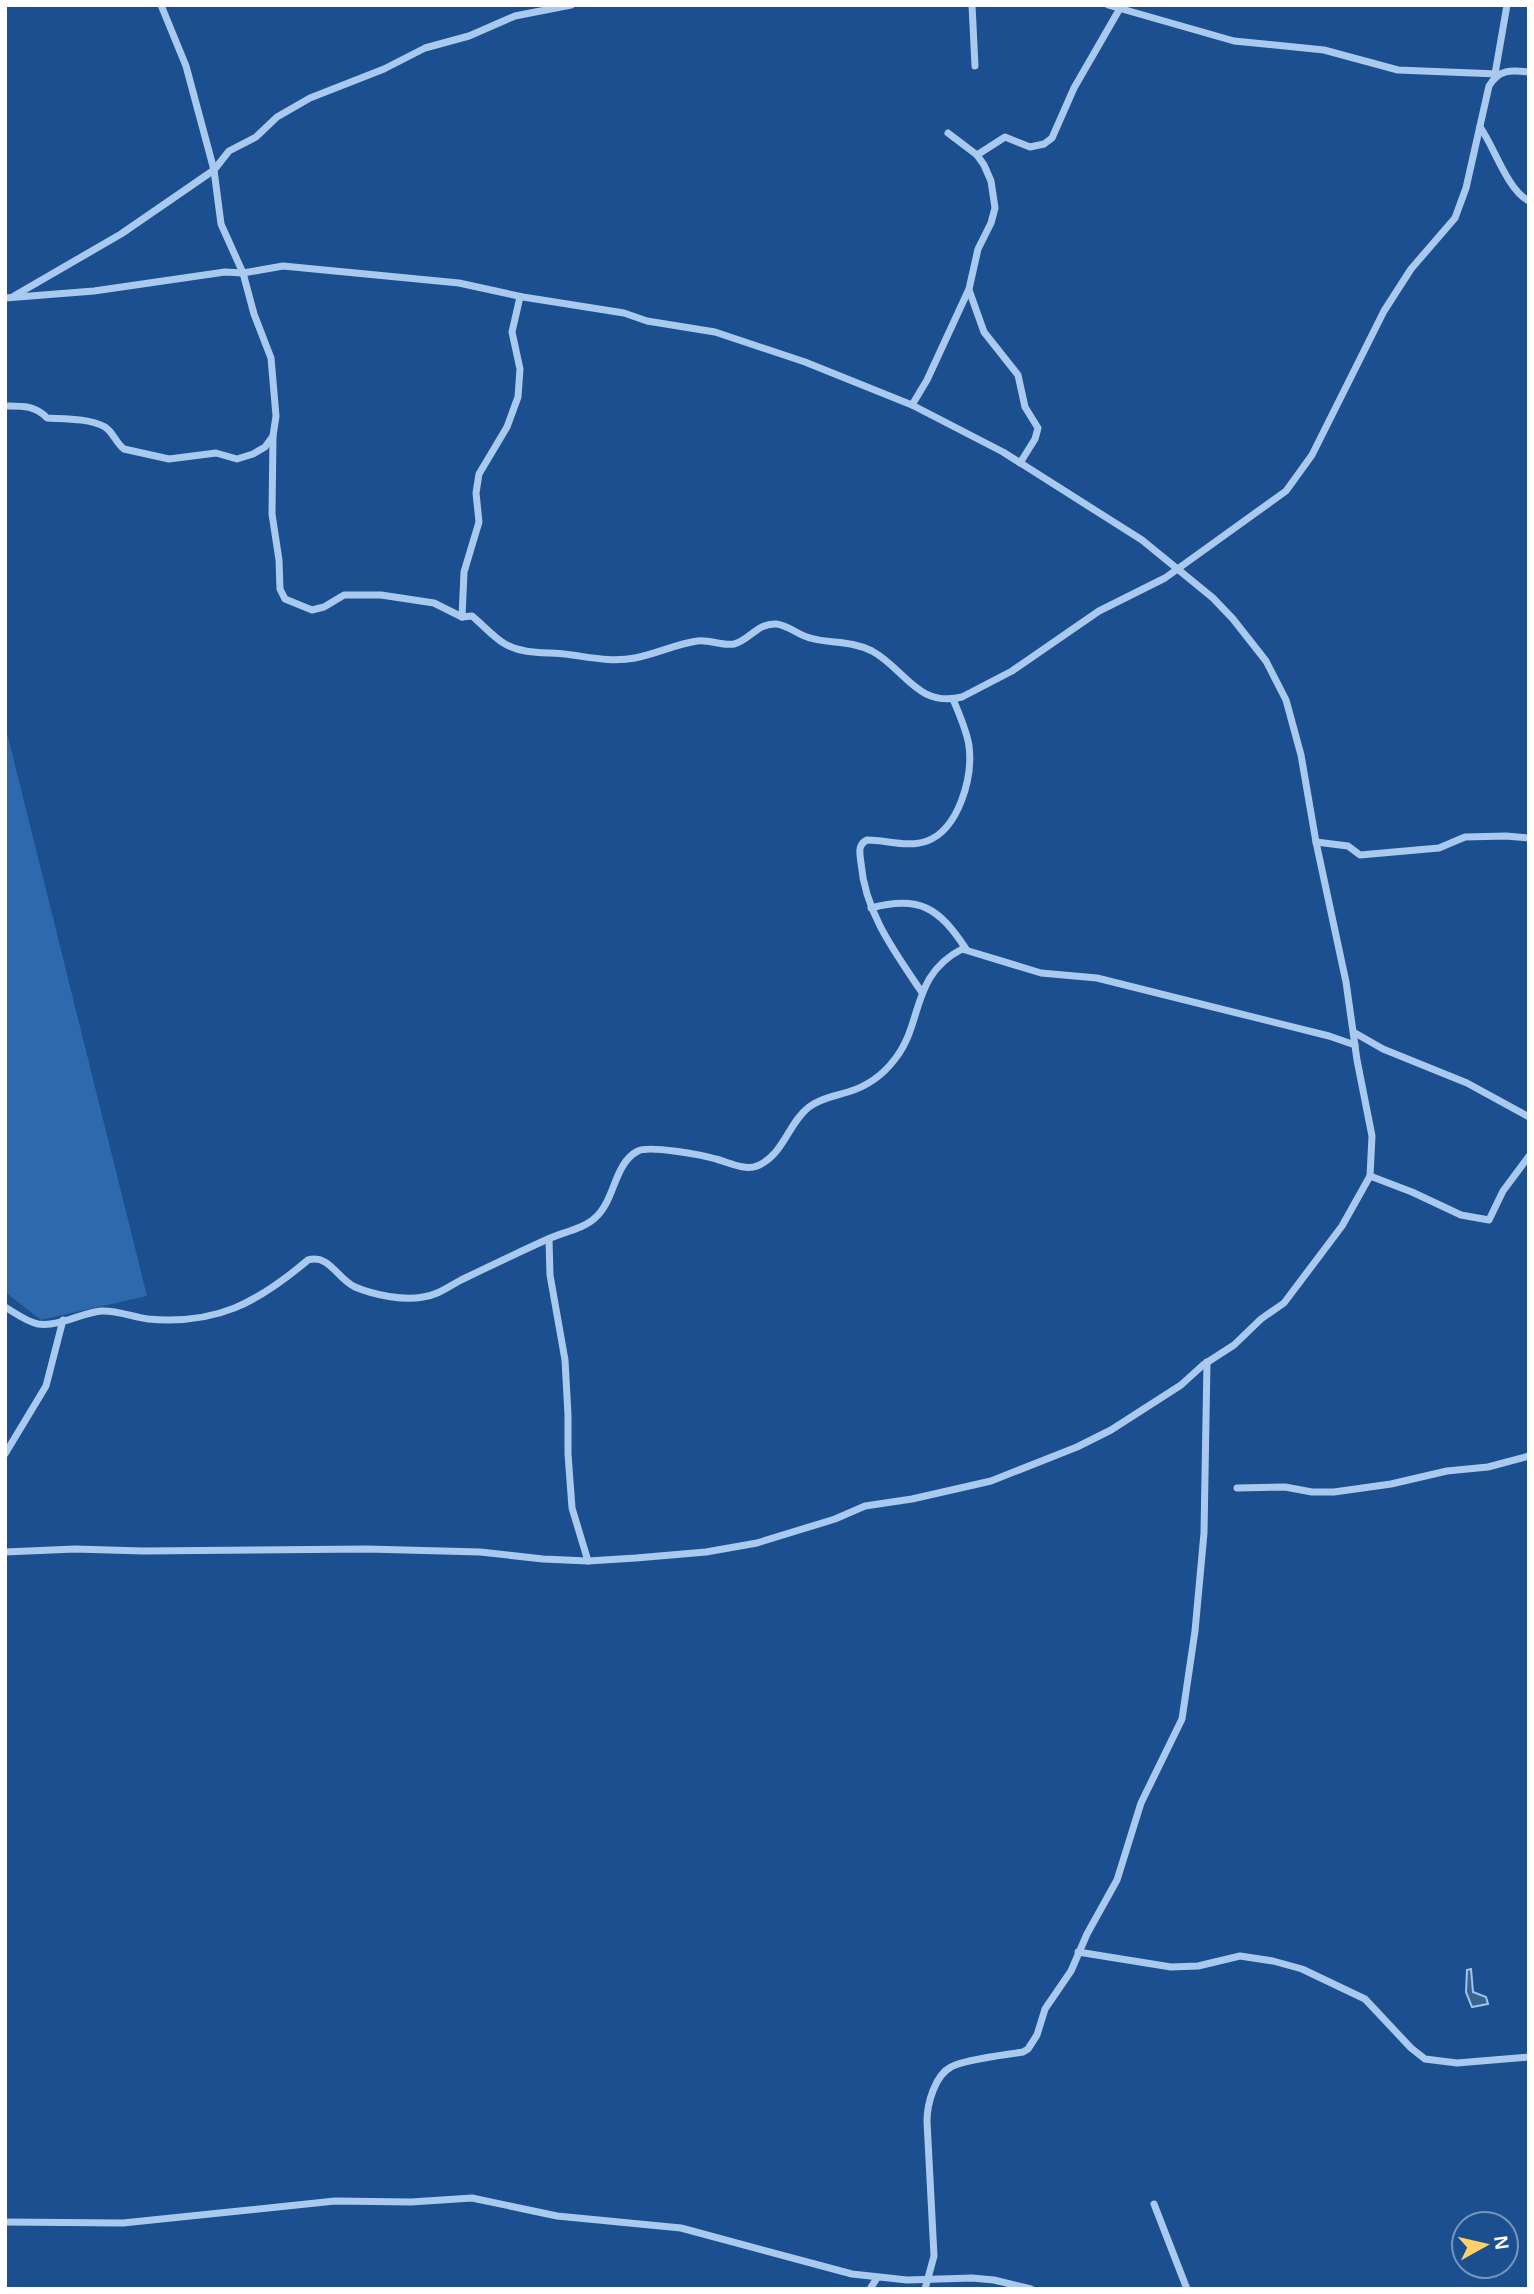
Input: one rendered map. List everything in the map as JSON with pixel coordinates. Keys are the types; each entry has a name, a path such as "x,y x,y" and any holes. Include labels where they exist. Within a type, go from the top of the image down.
{"street":[{"path":"161,5 185,60 214,170 221,224 243,273 254,314 271,358 276,416 273,436 272,514 280,589 285,599 312,610 324,607 344,594 380,595 434,603 462,617 472,616 502,642 530,653 570,654 609,661 637,657 700,640 734,643 761,626 780,624 811,638 846,643 872,651 919,691 938,698 953,699 972,693 1013,671 1100,611 1151,587 1286,491 1305,466 1326,429 1384,311 1411,269 1455,218 1466,188 1489,86 1497,74 1507,5"},
{"path":"8,297 107,243 214,170 229,151 256,137 277,117 310,98 384,69 425,48 469,36 515,16 571,5"},
{"path":"972,5 975,66"},
{"path":"1108,5 1234,41 1324,50 1398,70 1497,74 1513,70 1529,72"},
{"path":"977,155 1000,139 1005,138 1030,147 1044,144 1052,138 1074,88 1119,10"},
{"path":"1480,127 1490,142 1494,158 1523,198 1529,201"},
{"path":"912,405 928,380 969,289 978,249 995,208 988,173 977,155 948,133"},
{"path":"5,1552 107,1548 143,1551 423,1550 588,1561 706,1552 757,1543 825,1523 865,1506 912,1499 991,1481 1077,1447 1111,1430 1181,1385 1284,1303 1342,1226 1370,1176 1372,1136 1341,951 1316,842 1301,755 1280,684 1266,661 1213,598 1105,515 976,437 912,405 805,362 715,332 647,321 624,313 520,297 459,283 275,266 243,273 225,272 107,289 8,297"},
{"path":"969,289 984,332 1018,375 1025,407 1038,428 1035,439 1020,463"},
{"path":"462,617 464,572 479,522 476,493 479,474 507,427 518,397 520,369 512,332 520,297"},
{"path":"5,406 32,408 47,418 77,419 107,428 118,445 124,449 169,459 216,453 237,459 265,447 273,436"},
{"path":"921,990 871,908 860,847 862,842 873,840 916,843 929,841 944,830 953,817 970,769 969,745 953,699"},
{"path":"1316,842 1348,846 1360,855 1438,848 1465,836 1529,838"},
{"path":"871,908 896,903 922,906 942,917 966,949"},
{"path":"5,1307 38,1324 112,1311 146,1318 185,1321 229,1311 262,1295 308,1260 317,1258 328,1262 353,1286 367,1291 412,1299 443,1291 548,1239 590,1222 607,1204 624,1166 639,1150 660,1149 712,1158 747,1168 758,1166 782,1144 807,1108 818,1101 862,1087 885,1071 904,1045 921,990 945,962 960,950 966,949 1041,973 1097,978 1309,1030 1355,1045"},
{"path":"1354,1033 1383,1049 1466,1083 1529,1117"},
{"path":"1370,1176 1461,1215 1489,1220 1503,1191 1529,1156"},
{"path":"548,1239 551,1286 565,1360 572,1508 588,1561"},
{"path":"5,1454 46,1386 63,1320"},
{"path":"925,2289 934,2256 927,2121 929,2102 942,2076 952,2066 1028,2049 1037,2035 1045,2009 1071,1971 1078,1952 1117,1880 1141,1803 1182,1718 1195,1631 1203,1533 1208,1362"},
{"path":"1237,1488 1285,1487 1312,1492 1334,1492 1391,1484 1447,1471 1488,1468 1529,1456"},
{"path":"1078,1952 1171,1967 1198,1966 1240,1956 1273,1961 1302,1969 1365,1999 1410,2049 1425,2059 1467,2063 1529,2057"},
{"path":"5,2222 123,2223 325,2202 411,2202 472,2198 557,2216 681,2228 852,2274 907,2280 972,2278 1031,2289"},
{"path":"1154,2204 1187,2289"},
{"path":"870,2289 877,2278"},
{"path":"907,2280 916,2289"}],"shaded area":[{"path":"5,725 147,1296 41,1320 5,1292"},
{"path":"1471,1969 1473,1992 1486,1997 1488,2004 1472,2007 1466,1992 1467,1970"}]}
